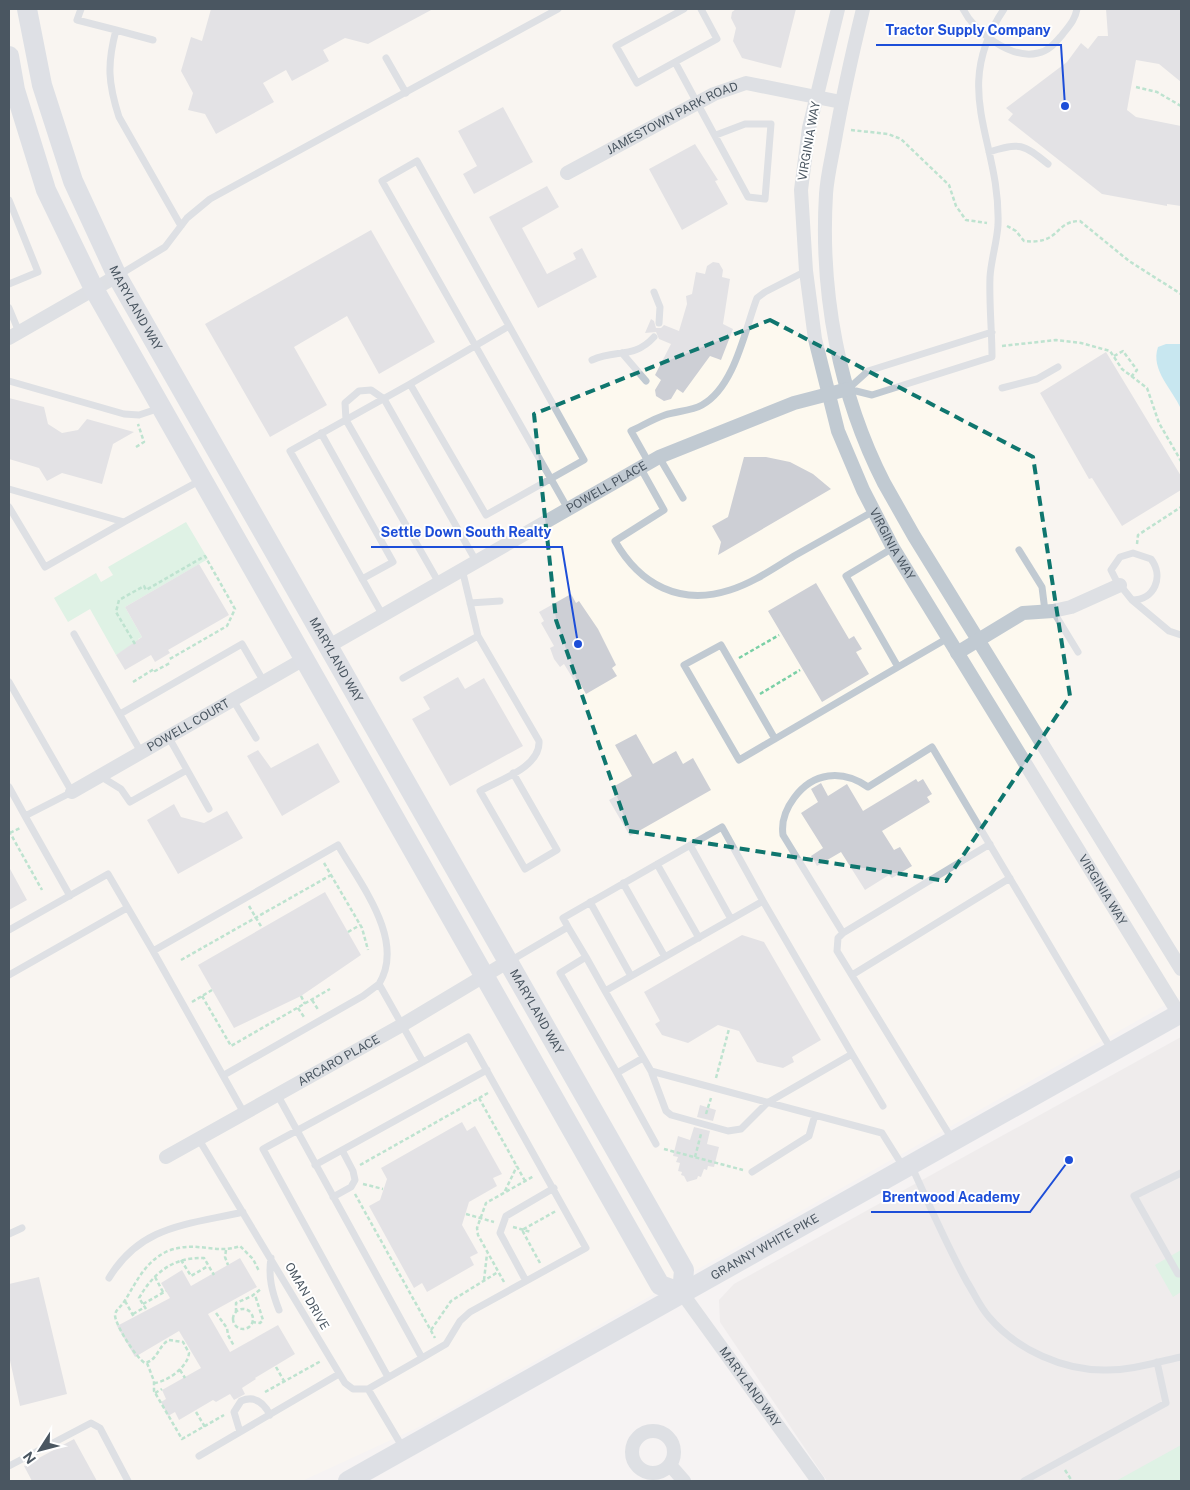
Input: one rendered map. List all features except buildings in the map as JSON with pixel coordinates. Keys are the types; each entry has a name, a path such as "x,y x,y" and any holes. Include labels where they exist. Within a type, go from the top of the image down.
{"main road":[{"name":"MARYLAND WAY","path":"27,9 42,85 72,181 117,276 684,1270 682,1293"},
{"path":"9,56 14,90 46,190 94,289 660,1285 682,1293"},
{"path":"304,659 328,646"},
{"name":"GRANNY WHITE PIKE","path":"348,1481 1181,1015"}],"street":[{"name":"VIRGINIA WAY","path":"838,9 809,128 801,190 806,271 815,338 827,395 838,431 893,548 1181,1015"},
{"name":"VIRGINIA WAY","path":"863,9 841,102 826,192 825,252 830,312 848,389 860,428 884,483 978,640 1181,969"},
{"name":"JAMESTOWN PARK ROAD","path":"567,173 714,94 746,83 841,102"},
{"path":"14,335 117,276"},
{"name":"POWELL PLACE","path":"328,646 650,462 794,404 848,389"},
{"path":"957,653 1023,613 1049,611 1087,602 1120,585"},
{"name":"POWELL COURT","path":"72,792 304,659"},
{"name":"ARCARO PLACE","path":"166,1157 402,1025 509,961"},
{"name":"MARYLAND WAY","path":"682,1293 818,1481"},
{"path":"670,1465 684,1481"}],"lane":[{"path":"81,9 78,20 153,40"},
{"path":"117,276 160,252 193,212 210,199 558,9"},
{"path":"684,9 616,46 637,83 717,39 701,9"},
{"path":"963,9 972,24 988,38 1019,52 1039,53 1052,46 1075,18 1077,9"},
{"path":"848,389 872,394 992,357 990,277 998,225 994,175 978,102 979,71 988,38 1004,9"},
{"path":"116,30 108,66 114,101 119,117 181,226"},
{"path":"386,58 406,93"},
{"path":"675,62 748,197 764,199 771,124 744,124 716,135"},
{"path":"989,152 1009,146 1022,145 1048,164"},
{"path":"410,384 486,515 551,479 584,460 418,161 382,181 551,479 568,509"},
{"path":"9,200 38,272 9,284"},
{"path":"683,498 650,462 631,432 666,415 702,405 714,395 737,357 760,294 806,271"},
{"path":"654,292 660,307 659,323"},
{"path":"9,308 14,335"},
{"path":"382,614 290,451 384,399 508,326"},
{"path":"848,389 868,371 992,332"},
{"path":"592,360 603,355 630,353 642,348 654,337"},
{"path":"622,353 646,381"},
{"path":"1002,388 1028,383 1058,367"},
{"path":"9,381 124,414 136,415 161,407"},
{"path":"439,583 346,420 345,403 359,390 371,390 384,399 476,561"},
{"path":"321,433 393,562 362,578"},
{"path":"650,462 664,510 615,541 626,559 647,580 687,595 717,593 749,582 874,511"},
{"path":"9,507 44,567 202,480"},
{"path":"9,489 124,522"},
{"path":"893,548 846,576 898,667"},
{"path":"1018,550 1042,587 1049,611 1078,652"},
{"path":"1132,600 1150,594 1155,587 1158,576 1151,559 1136,553 1124,555 1111,570 1132,600 1168,631 1181,635"},
{"path":"462,569 478,636 539,740 537,754 532,760 480,791 524,869 557,850 513,773"},
{"path":"470,602 500,601"},
{"path":"74,634 141,752"},
{"path":"403,678 478,636"},
{"path":"775,739 721,645 684,666 739,760 775,739 898,667 948,638"},
{"path":"120,714 242,644 264,682"},
{"path":"9,682 72,792 25,816"},
{"path":"233,700 256,738"},
{"path":"168,736 209,809"},
{"path":"844,933 783,835 782,823 787,808 805,786 821,776 838,774 858,780 868,787 932,747 1112,1052"},
{"path":"100,776 121,789 130,802 187,770"},
{"path":"9,787 70,896"},
{"path":"852,1054 767,1103 741,1129 728,1131 671,1115 663,1105 651,1071 563,918 722,827 883,1106"},
{"path":"953,1141 837,951 836,944 844,933 990,844"},
{"path":"153,951 338,845 380,921 386,936 389,952 386,970 379,984 363,996 224,1075"},
{"path":"690,845 731,919"},
{"path":"656,864 698,938"},
{"path":"9,930 108,874 244,1113"},
{"path":"852,975 1010,878"},
{"path":"623,883 664,957"},
{"path":"605,991 764,900"},
{"path":"590,902 631,976"},
{"path":"9,975 127,908"},
{"path":"509,961 568,927"},
{"path":"586,958 560,973 656,1144"},
{"path":"379,984 423,1062"},
{"path":"388,1377 263,1148 468,1037 586,1248 470,1312 441,1348 368,1389 404,1450"},
{"path":"617,1072 643,1058"},
{"path":"315,1165 487,1070"},
{"path":"651,1071 882,1133 908,1167 968,1284 988,1316 1004,1332 1046,1359 1075,1367 1106,1370 1143,1367 1181,1357"},
{"path":"277,1094 422,1358"},
{"path":"752,1172 809,1136 815,1116"},
{"name":"OMAN DRIVE","path":"198,1138 339,1374 353,1390 368,1389"},
{"path":"333,1197 353,1184 352,1169 342,1150"},
{"path":"1181,1173 1134,1196 1178,1274 1181,1274"},
{"path":"526,1281 500,1233 506,1216 554,1188"},
{"path":"109,1278 128,1252 150,1236 243,1212"},
{"path":"9,1234 22,1228"},
{"path":"271,1258 269,1270 271,1288 279,1310"},
{"path":"1024,1481 1166,1403 1157,1362"},
{"path":"199,1456 339,1374"},
{"path":"240,1432 235,1422 234,1410 241,1401 253,1399 265,1406 270,1415"},
{"path":"9,1466 91,1423 100,1428 128,1481"}],"path":[{"path":"1136,87 1157,92 1181,106"},
{"path":"992,348 1063,340 1110,351 1132,377 1147,388 1159,423 1181,461"},
{"path":"1114,356 1123,351 1137,370 1132,377"},
{"path":"136,415 144,442 136,447"},
{"path":"1136,553 1138,534 1181,507"},
{"path":"135,644 116,612 119,600 144,586 146,590 205,556 235,608 227,626 168,660"},
{"path":"731,662 779,635"},
{"path":"133,682 154,669 156,672 170,663 166,656"},
{"path":"752,699 800,670"},
{"path":"9,831 42,890"},
{"path":"320,856 360,925 368,950"},
{"path":"181,960 331,875"},
{"path":"245,899 262,928"},
{"path":"348,932 360,925"},
{"path":"202,996 231,1046 330,989"},
{"path":"184,1006 212,990"},
{"path":"301,996 305,1004"},
{"path":"352,1169 497,1088"},
{"path":"479,1098 525,1181"},
{"path":"656,1144 660,1148 752,1172"},
{"path":"505,1192 516,1166"},
{"path":"353,1184 383,1189"},
{"path":"353,1184 441,1348"},
{"path":"545,1271 522,1230 564,1207"},
{"path":"234,1410 182,1439 155,1393 154,1383 147,1363 138,1358 116,1321 117,1311 143,1271 162,1254 188,1246 226,1250 242,1247 257,1265 260,1276"},
{"path":"226,1250 225,1257 228,1265"},
{"path":"484,1280 488,1253"},
{"path":"144,1307 139,1298 164,1267 181,1260 204,1258 214,1275"},
{"path":"181,1260 191,1276 208,1266"},
{"path":"431,1330 451,1301 498,1272"},
{"path":"124,1301 133,1315 165,1291 155,1277"},
{"path":"234,1324 233,1317 236,1312 236,1303 255,1294 262,1284"},
{"path":"252,1322 260,1323 263,1320 255,1294"},
{"path":"234,1324 243,1329 248,1328 252,1322 252,1316 249,1311 241,1309 236,1312"},
{"path":"216,1313 227,1328 228,1336 234,1346"},
{"path":"227,1328 234,1324"},
{"path":"147,1363 156,1357 164,1343 176,1340 183,1342 190,1353 187,1362 180,1370 163,1382 154,1383"},
{"path":"253,1399 329,1356"},
{"path":"276,1367 284,1381"},
{"path":"180,1370 185,1378"},
{"path":"155,1393 162,1389"},
{"path":"196,1412 205,1427"}],"highlighted area":[{"path":"770,320 1033,457 1070,696 946,881 629,831 556,620 534,414"}],"shaded area":[{"path":"9,9 1181,9 1181,996 417,1428 302,1481 9,1481"},
{"path":"1181,1037 1181,1481 827,1481 720,1322 719,1300 734,1284"}],"green space":[{"path":"186,522 208,559 125,607 142,637 138,639 139,641 116,655 90,609 68,622 54,598 96,573 101,582 113,575 108,567"},
{"path":"1181,1250 1181,1292 1173,1297 1155,1265"},
{"path":"1181,1445 1181,1481 1116,1481"}],"water":[{"path":"1166,344 1181,344 1181,409 1157,364 1156,355 1158,347"}],"place":[{"name":"Tractor Supply Company","path":"1065,106"},
{"name":"Settle Down South Realty","path":"578,644"},
{"name":"Brentwood Academy","path":"1069,1160"}]}
